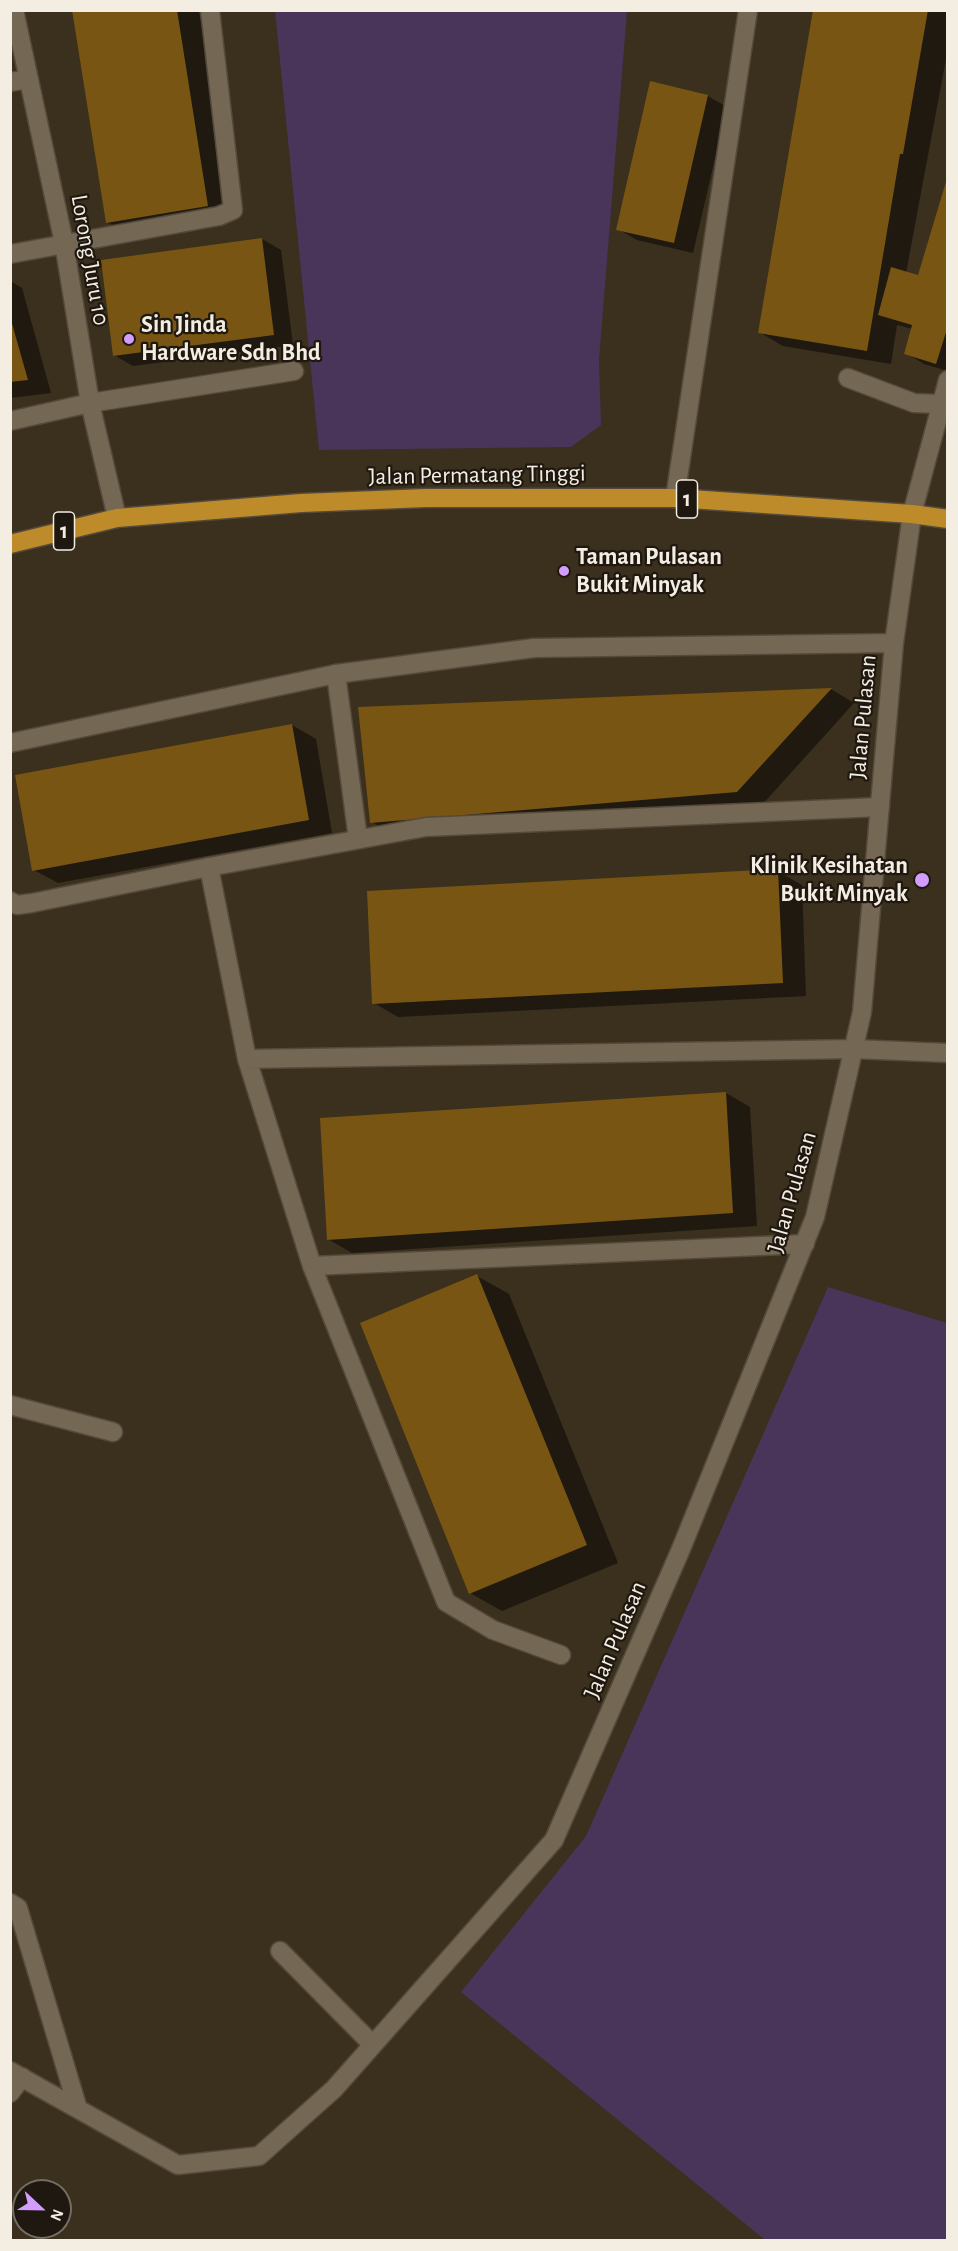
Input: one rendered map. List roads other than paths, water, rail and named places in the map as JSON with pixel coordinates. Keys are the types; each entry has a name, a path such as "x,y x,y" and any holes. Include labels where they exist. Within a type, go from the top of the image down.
{"highway":[{"name":"Jalan Permatang Tinggi","path":"10,544 117,518 301,503 426,498 675,498 912,514 948,519"}],"street":[{"name":"Lorong Juru 10","path":"14,10 64,243 90,403 117,518"},
{"path":"10,254 219,216 233,210 210,10"},
{"path":"675,498 748,10"},
{"path":"10,82 29,79"},
{"path":"10,421 90,403 294,371"},
{"path":"848,378 914,403 940,404"},
{"name":"Jalan Pulasan","path":"16,2074 178,2165 259,2156 334,2089 554,1839 681,1549 815,1217 862,1011 894,643 912,514 948,380"},
{"path":"10,744 336,674 534,648 894,643"},
{"path":"336,674 358,839"},
{"path":"10,901 17,905 32,903 208,867 426,827 880,807"},
{"path":"208,867 247,1059 312,1266 446,1602 493,1630 561,1656"},
{"path":"247,1059 854,1049 948,1053"},
{"path":"312,1266 805,1244"},
{"path":"10,1406 113,1432"},
{"path":"10,1903 18,1908 78,2109"},
{"path":"280,1951 373,2045"},
{"path":"10,2093 16,2074"}],"place":[{"name":"Sin Jinda Hardware Sdn Bhd","path":"129,339"},
{"name":"Taman Pulasan Bukit Minyak","path":"564,571"},
{"name":"Klinik Kesihatan Bukit Minyak","path":"922,880"}]}
